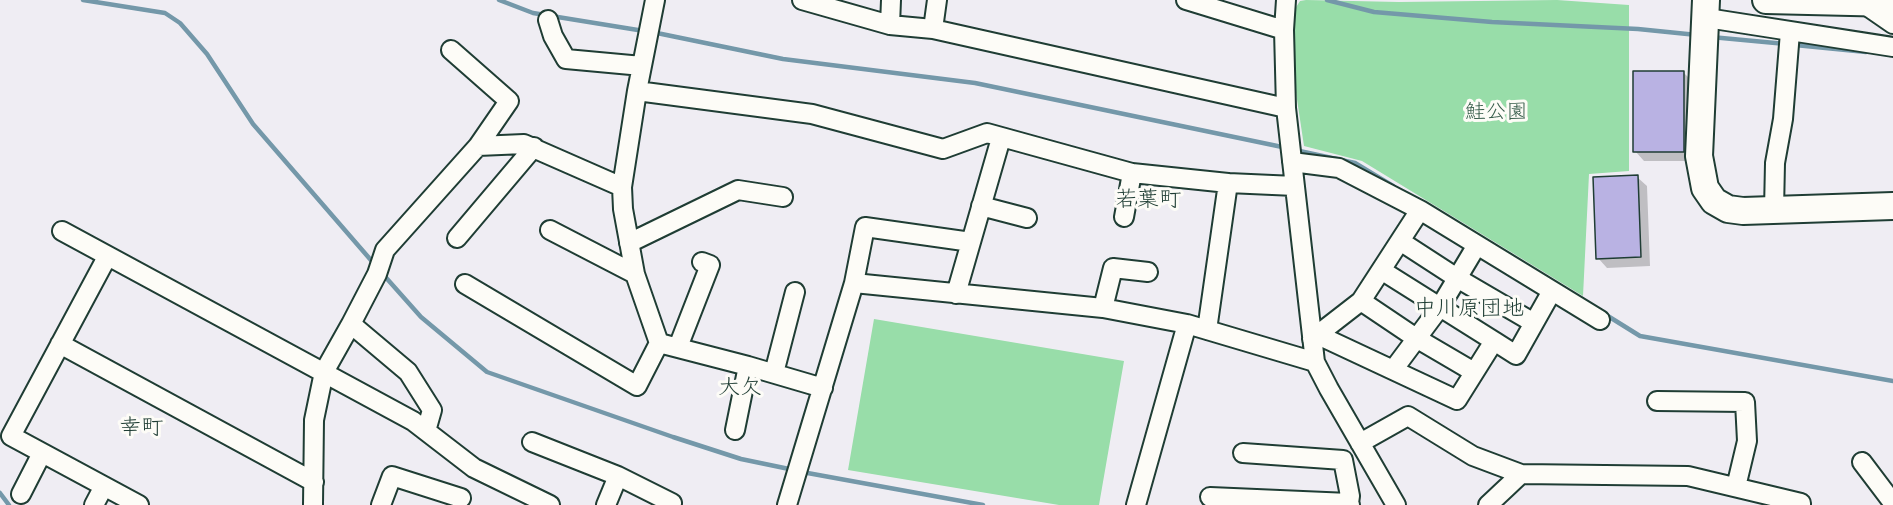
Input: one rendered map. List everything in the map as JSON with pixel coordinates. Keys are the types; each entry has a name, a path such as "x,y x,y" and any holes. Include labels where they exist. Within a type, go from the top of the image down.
{"street":[{"path":"465,284 637,386 659,342 635,274 622,187 642,66 656,0"},
{"path":"802,0 890,25 933,29 1286,108"},
{"path":"890,25 891,0"},
{"path":"933,29 937,0"},
{"path":"1186,0 1284,30"},
{"path":"1286,0 1284,30 1286,108 1315,337 1315,362 1396,505"},
{"path":"1766,0 1893,3"},
{"path":"1864,4 1893,24"},
{"path":"1893,47 1790,32 1706,9 1699,156 1705,188 1714,201 1728,209 1774,210 1893,206"},
{"path":"549,20 553,36 566,59 642,66"},
{"path":"1774,210 1775,163 1783,119 1790,32"},
{"path":"313,505 314,420 324,372 377,274 385,250 478,146 509,100 451,50"},
{"path":"638,91 812,114 943,149 987,133 1131,172 1228,183 1295,186"},
{"path":"957,294 1001,138"},
{"path":"478,146 524,144 622,187"},
{"path":"457,238 534,147"},
{"path":"1292,162 1339,168 1420,210 1600,320"},
{"path":"1124,217 1131,172"},
{"path":"1207,330 1228,183"},
{"path":"629,243 738,190 783,197"},
{"path":"981,206 1028,218"},
{"path":"1315,337 1360,301 1420,210"},
{"path":"787,505 854,283 865,227 971,242"},
{"path":"550,230 635,274"},
{"path":"62,231 324,372 426,430 474,468 541,503"},
{"path":"1400,241 1457,278 1534,323"},
{"path":"1393,370 1440,307 1477,246"},
{"path":"107,257 11,436 139,505"},
{"path":"678,347 710,265 702,262"},
{"path":"1103,308 1113,268 1148,272"},
{"path":"1381,270 1516,355 1552,291"},
{"path":"854,283 1103,308 1187,324 1315,362"},
{"path":"774,373 795,292"},
{"path":"1360,301 1416,338 1474,372"},
{"path":"351,324 408,372 432,410 426,430"},
{"path":"1136,505 1187,324"},
{"path":"1315,337 1457,400 1494,340"},
{"path":"659,342 823,388"},
{"path":"60,344 314,482"},
{"path":"735,430 748,366"},
{"path":"1657,401 1745,402 1747,441 1736,488"},
{"path":"1360,442 1408,416 1473,456 1521,474 1688,476 1801,503 1801,505"},
{"path":"532,442 618,476 672,503"},
{"path":"21,494 42,453"},
{"path":"1210,497 1350,504 1342,460 1243,453"},
{"path":"1862,462 1893,503"},
{"path":"381,505 392,476 460,502 474,468"},
{"path":"1488,505 1521,474"},
{"path":"606,505 618,476"},
{"path":"94,505 104,486"}],"green space":[{"name":"鮭公園","path":"1557,0 1629,5 1629,171 1589,174 1583,296 1362,161 1304,146 1295,86 1293,12 1300,1 1399,2"},
{"path":"874,319 1124,361 1099,505 1059,505 848,470"}],"building":[{"path":"1633,71 1684,71 1684,152 1633,152"},
{"path":"1638,175 1641,257 1596,259 1593,177"}],"waterway":[{"path":"83,0 165,13 180,23 207,54 253,124 376,266"},
{"path":"499,0 533,13 644,31"},
{"path":"1327,0 1374,12 1697,35"},
{"path":"652,32 783,59 975,83 1287,148"},
{"path":"1711,37 1786,44"},
{"path":"1795,45 1866,52"},
{"path":"1295,150 1355,163 1393,186"},
{"path":"381,272 421,317 487,372 741,459 794,470"},
{"path":"1603,313 1640,336 1893,381"},
{"path":"802,472 983,505"},
{"path":"0,493 9,505"}],"district":[{"name":"若葉町","path":"1148,200"},
{"name":"中川原団地","path":"1469,309"},
{"name":"大欠","path":"740,388"},
{"name":"幸町","path":"141,428"}]}
